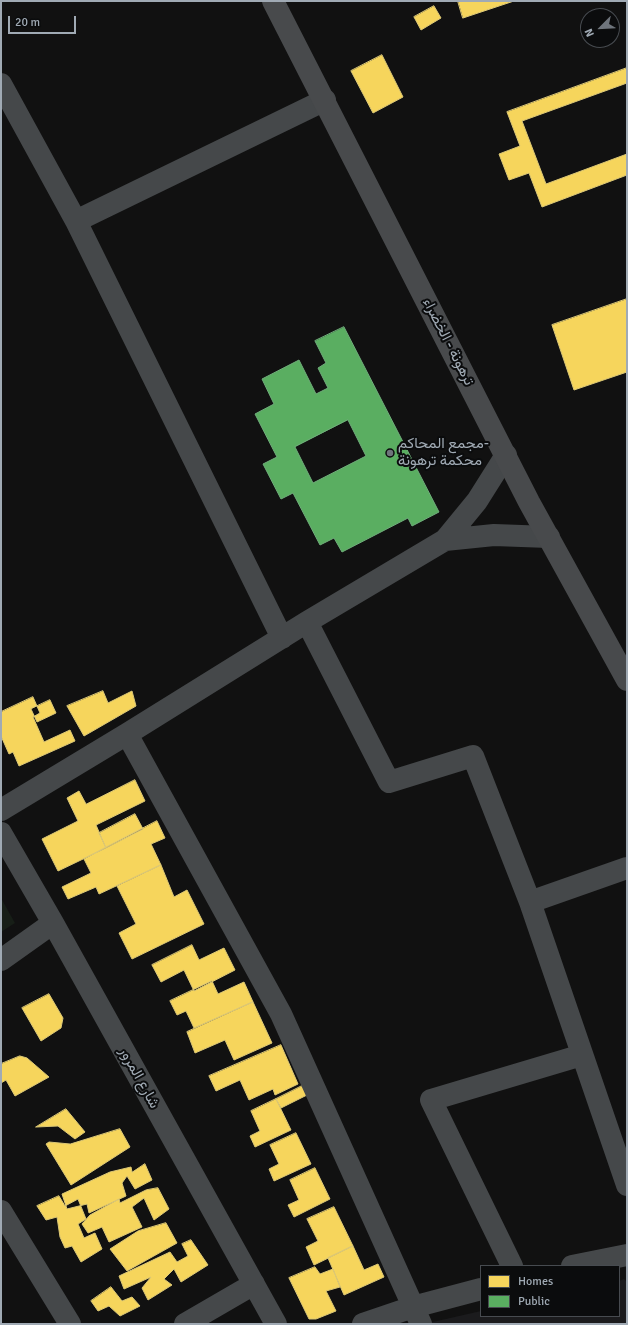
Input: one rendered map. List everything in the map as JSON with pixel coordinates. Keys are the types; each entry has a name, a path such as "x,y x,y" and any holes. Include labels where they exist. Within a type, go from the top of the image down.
{"highway":[{"name":"ترهونة - الخضراء","path":"273,1 548,537 627,680"}],"street":[{"path":"1,84 76,221 282,638"},
{"path":"76,221 325,100"},
{"path":"1,810 127,734 307,622 445,540 477,501 506,455"},
{"path":"445,540 494,535 548,537"},
{"path":"307,622 389,782 473,756 530,902 627,1184"},
{"path":"127,734 281,1014 417,1315"},
{"name":"شارع المرور","path":"1,833 276,1324"},
{"path":"530,902 627,868"},
{"path":"1,960 53,924"},
{"path":"512,1265 431,1100 582,1055"},
{"path":"1,1211 70,1324"},
{"path":"577,1265 627,1254"},
{"path":"186,1324 254,1284"},
{"path":"363,1324 417,1315 480,1289"}],"shaded area":[{"path":"1,898 15,923 1,932"},
{"path":"624,1279 627,1282 627,1324 424,1324 480,1311 480,1317 620,1317 620,1281"}],"building: Homes":[{"path":"458,1 514,1 463,18"},
{"path":"434,6 441,18 421,30 414,17"},
{"path":"382,55 403,97 373,113 351,71"},
{"path":"627,68 627,83 522,121 546,184 627,154 627,175 542,207 529,173 509,180 499,154 520,146 507,112"},
{"path":"627,299 627,372 574,390 552,325"},
{"path":"103,691 108,703 132,691 136,706 84,736 67,706"},
{"path":"33,697 40,713 33,717 44,742 70,730 75,741 19,766 13,752 9,754 1,736 1,712"},
{"path":"50,700 56,713 37,722 31,709"},
{"path":"135,780 145,801 96,825 106,848 58,871 42,839 78,821 67,798 79,791 86,804"},
{"path":"135,814 143,829 106,848 99,833"},
{"path":"157,821 165,838 151,844 161,865 99,894 96,887 68,899 62,887 91,873 84,859"},
{"path":"161,865 174,897 187,890 204,924 132,959 119,933 136,924 117,886"},
{"path":"192,945 199,960 224,948 235,970 194,991 184,970 161,982 152,965"},
{"path":"212,981 218,994 244,982 253,1002 194,1028 186,1011 177,1015 170,1001"},
{"path":"49,994 63,1018 61,1028 41,1041 22,1008"},
{"path":"253,1002 272,1043 234,1060 225,1040 195,1053 187,1032"},
{"path":"281,1045 298,1084 275,1095 273,1089 249,1100 240,1080 216,1091 209,1076"},
{"path":"20,1056 27,1058 49,1077 15,1096 6,1080 1,1083 1,1064"},
{"path":"302,1086 307,1095 281,1108 276,1099"},
{"path":"276,1099 291,1130 255,1147 250,1136 260,1131 251,1111"},
{"path":"66,1109 85,1132 75,1139 58,1126 36,1127"},
{"path":"120,1129 130,1147 71,1185 46,1144 49,1142 70,1144"},
{"path":"296,1133 311,1164 274,1181 269,1169 279,1164 270,1145"},
{"path":"145,1164 152,1180 135,1189 127,1176 122,1183 126,1196 89,1213 87,1204 67,1209 62,1194 110,1172 131,1167 132,1172"},
{"path":"315,1168 330,1199 294,1217 288,1205 299,1200 290,1180"},
{"path":"158,1188 169,1209 154,1220 144,1198 132,1207 142,1227 109,1242 102,1227 88,1233 82,1224 90,1215 119,1199 120,1203 146,1190"},
{"path":"59,1196 65,1206 78,1199 86,1219 78,1224 84,1238 95,1233 102,1249 81,1262 72,1246 65,1248 60,1237 57,1217 46,1220 37,1206"},
{"path":"334,1207 353,1246 314,1265 306,1247 318,1241 307,1219"},
{"path":"166,1223 177,1243 127,1271 110,1249 138,1231"},
{"path":"191,1240 208,1265 181,1282 174,1269 164,1279 172,1285 148,1300 142,1288 151,1277 124,1289 119,1276 170,1252 177,1262 188,1256 182,1244"},
{"path":"353,1246 364,1270 378,1264 384,1277 344,1295 328,1258"},
{"path":"315,1267 320,1274 333,1269 340,1287 326,1291 336,1311 316,1319 309,1319 289,1278"},
{"path":"111,1287 122,1301 132,1297 140,1306 120,1316 109,1306 98,1311 91,1301"}],"building: Public":[{"path":"344,327 439,512 412,526 408,518 342,552 334,538 320,545 293,493 281,499 263,464 277,457 255,414 274,404 262,379 299,360 316,394 328,388 318,368 326,363 315,341","holes":["348,420 366,456 313,483 295,447"]}],"place":[{"name":"مجمع المحاكم- محكمة ترهونة","path":"390,453"}]}
